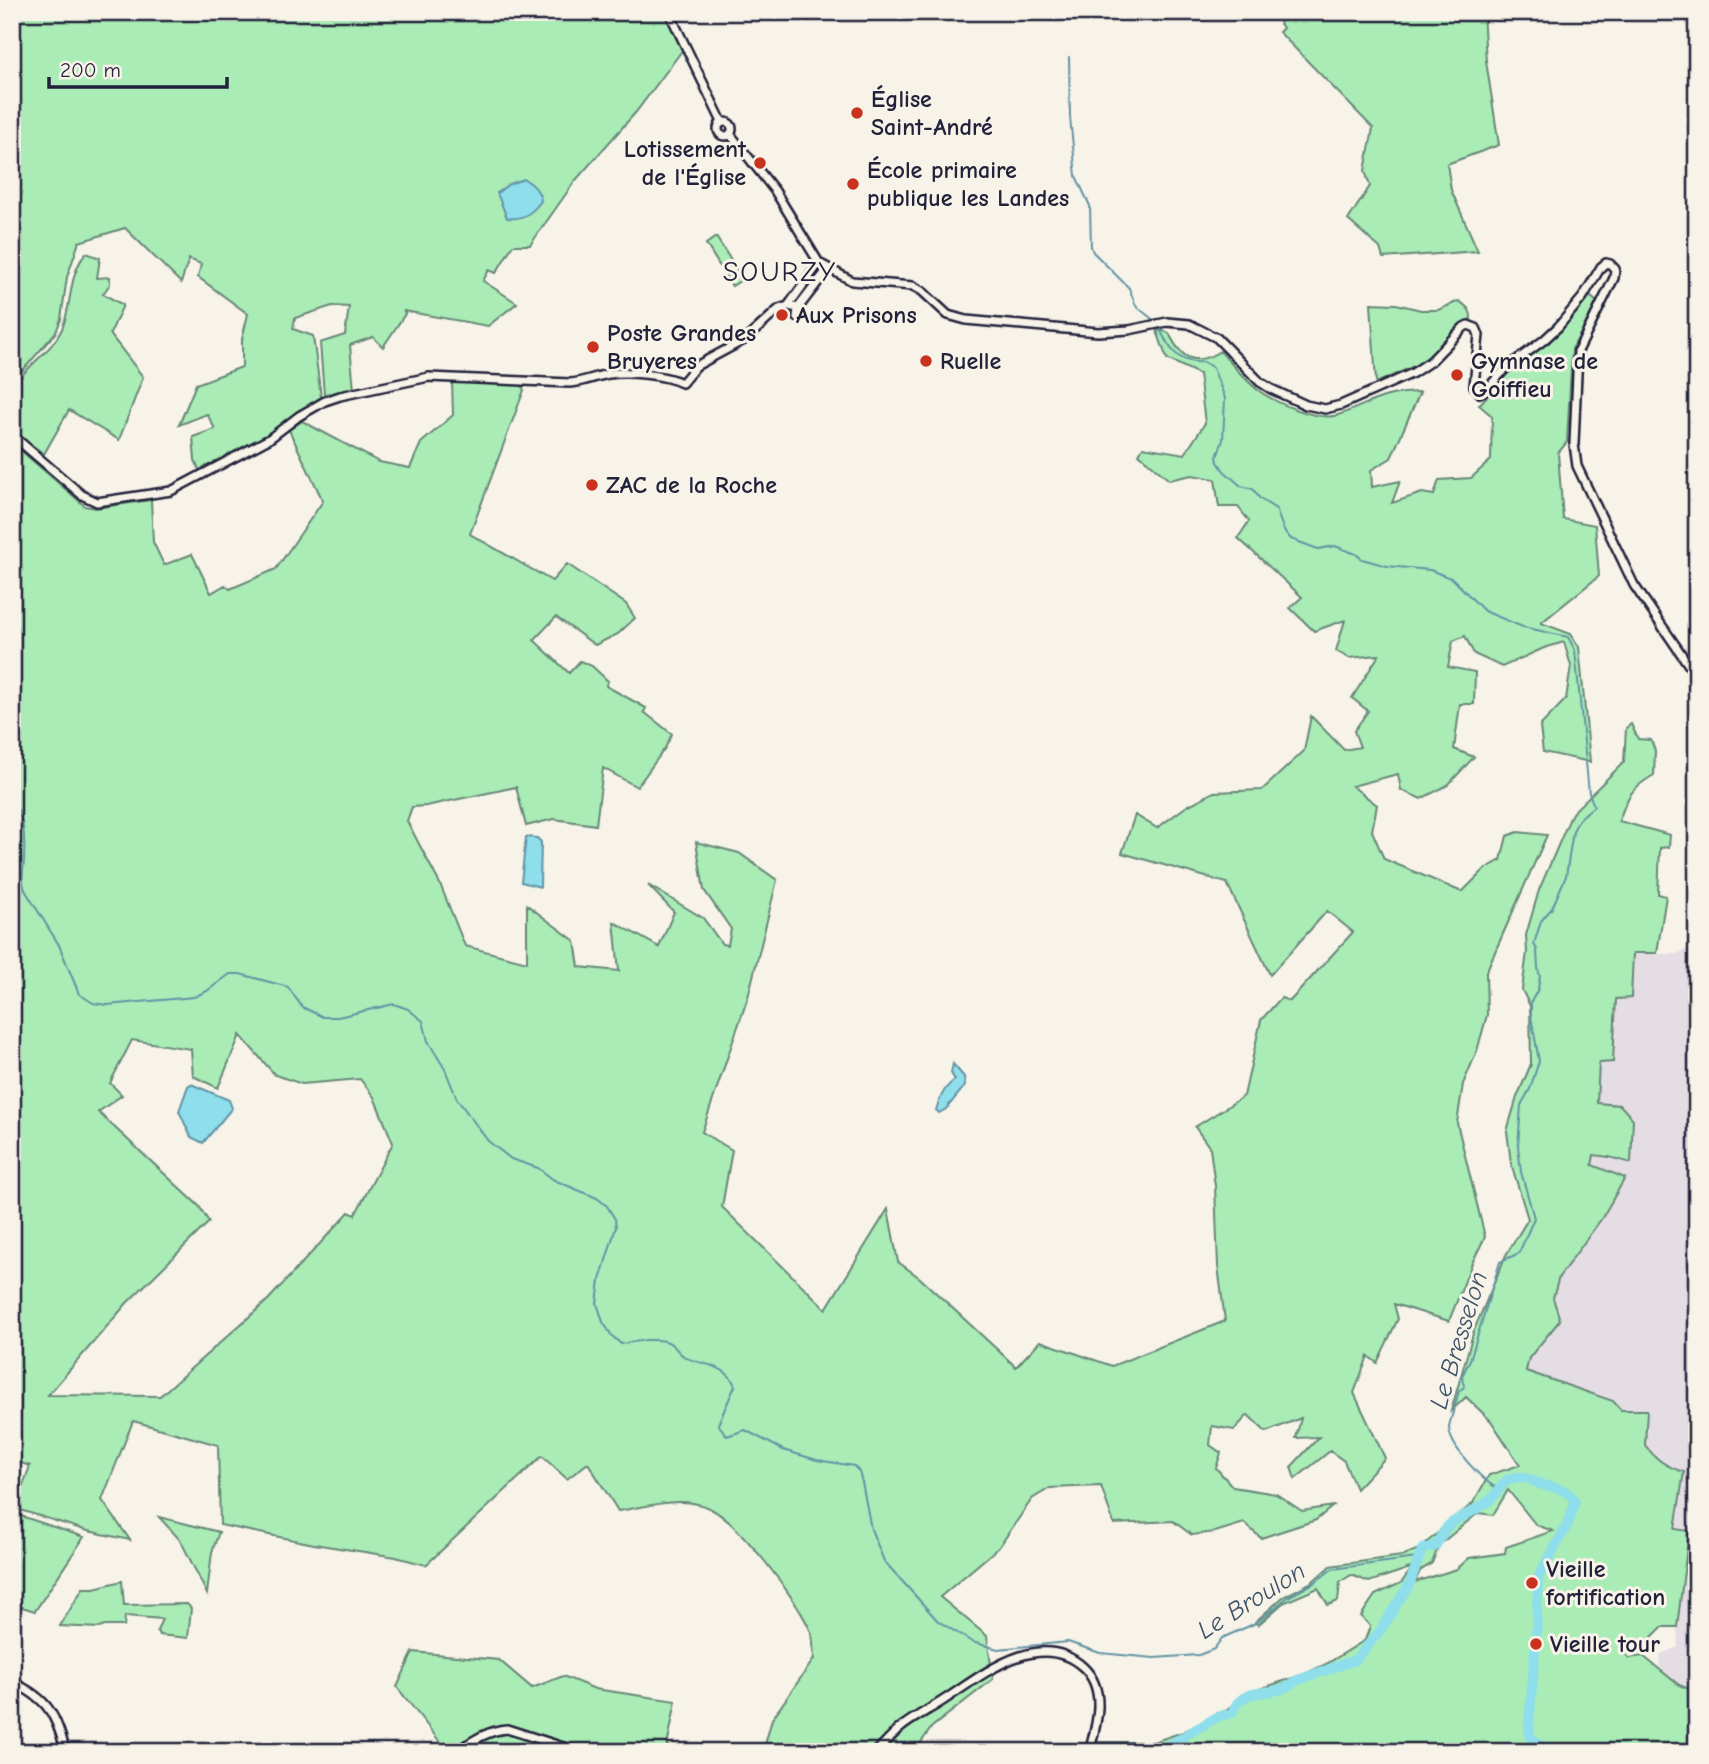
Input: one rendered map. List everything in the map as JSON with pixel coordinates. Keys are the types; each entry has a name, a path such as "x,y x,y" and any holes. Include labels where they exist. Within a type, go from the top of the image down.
{"street":[{"path":"669,12 722,122 730,124 730,134 775,191 820,263 839,275 864,283 913,286 948,315 967,320 1098,332 1182,323 1207,332 1224,344 1260,382 1271,389 1306,405 1325,409 1341,405 1413,373 1432,361 1464,327 1472,326 1479,335 1474,386 1480,393 1486,390 1512,363 1545,340 1583,297 1601,267 1606,263 1610,264 1615,269 1614,278 1578,351 1574,444 1577,466 1634,585 1697,677"},
{"path":"12,435 82,495 97,502 171,491 269,439 324,401 415,378 583,382 612,373 665,377 682,383 696,366 746,339 779,309 788,306 820,263"},
{"path":"788,306 798,313 828,269"},
{"path":"876,1752 899,1728 984,1673 1020,1656 1042,1653 1058,1653 1073,1659 1093,1679 1098,1701 1090,1749"},
{"path":"12,1682 36,1694 50,1709 66,1752"},
{"path":"456,1752 499,1729 507,1729 579,1752"}],"shaded area":[{"path":"1697,944 1697,1692 1679,1685 1659,1666 1661,1654 1678,1647 1677,1627 1688,1531 1675,1529 1684,1473 1667,1467 1655,1458 1621,1410 1526,1371 1529,1358 1560,1320 1553,1298 1559,1277 1602,1218 1625,1178 1592,1165 1594,1155 1631,1162 1620,1105 1597,1104 1599,1062 1613,1062 1616,999 1631,998 1633,953 1677,954"}],"green space":[{"path":"12,12 666,12 684,48 636,112 575,181 530,245 513,245 496,273 489,270 483,281 517,303 488,326 404,311 405,314 383,347 373,337 350,345 354,390 324,394 320,343 345,335 349,307 332,306 295,318 293,329 313,336 321,397 268,435 200,472 195,460 193,437 215,429 207,414 179,425 196,384 242,367 242,339 248,314 198,277 201,264 189,259 181,283 125,228 79,242 67,277 61,319 56,332 12,383"},
{"path":"1285,12 1483,12 1486,61 1499,145 1447,164 1451,190 1478,251 1383,258 1380,248 1348,220 1370,186 1365,171 1373,128 1279,32 1283,28 1279,22"},
{"path":"716,237 743,279 732,286 706,244"},
{"path":"86,253 100,258 97,278 110,277 110,284 103,294 123,305 110,334 143,377 119,440 69,410 44,454 12,430 12,395 17,382 50,347 61,331 76,271"},
{"path":"1590,296 1597,302 1572,349 1567,442 1558,453 1563,519 1595,525 1599,576 1541,623 1571,634 1579,647 1590,762 1543,752 1540,726 1566,699 1571,666 1564,642 1502,667 1474,654 1465,636 1453,641 1448,667 1475,672 1474,704 1460,704 1454,749 1474,757 1448,785 1421,799 1401,790 1398,774 1352,786 1377,805 1372,831 1384,859 1462,892 1485,869 1501,860 1507,836 1518,832 1547,835 1486,972 1487,1015 1477,1051 1463,1084 1457,1123 1485,1237 1449,1321 1394,1304 1398,1319 1377,1363 1368,1356 1354,1393 1385,1458 1356,1489 1344,1461 1330,1451 1295,1479 1291,1467 1319,1437 1296,1438 1301,1418 1266,1432 1248,1415 1234,1430 1212,1426 1210,1445 1221,1453 1216,1468 1233,1487 1276,1494 1302,1511 1333,1506 1316,1520 1261,1538 1244,1523 1215,1532 1192,1535 1173,1521 1114,1524 1101,1486 1050,1488 1032,1499 999,1547 940,1597 987,1636 993,1679 932,1727 914,1752 763,1752 772,1719 814,1659 812,1635 794,1601 751,1545 721,1516 709,1508 687,1502 618,1511 588,1463 567,1479 542,1456 426,1565 396,1557 220,1525 218,1445 133,1421 102,1500 130,1540 88,1531 20,1510 20,1494 30,1466 12,1460 12,1426 15,1418 12,1414 12,443 85,506 96,508 151,500 153,542 164,565 192,554 211,593 225,585 230,589 276,569 323,501 289,430 302,421 379,462 410,468 421,443 453,415 452,382 519,383 524,390 470,534 552,581 567,564 626,604 635,618 618,634 595,645 556,617 534,640 569,673 580,661 592,666 608,681 606,686 646,708 644,712 672,734 637,787 603,768 596,825 554,819 526,826 516,787 412,807 407,821 440,884 465,946 527,962 527,905 575,941 579,967 619,971 614,922 659,947 674,912 648,885 703,918 722,944 728,945 731,929 704,890 696,842 739,853 777,880 748,997 702,1132 732,1150 722,1207 826,1309 888,1209 898,1262 920,1278 1016,1367 1040,1341 1112,1366 1225,1321 1218,1266 1215,1186 1210,1148 1195,1127 1244,1096 1261,1020 1281,998 1290,1001 1353,932 1327,911 1270,975 1227,883 1122,853 1135,815 1157,828 1187,806 1214,792 1262,790 1304,751 1311,716 1344,750 1360,747 1354,731 1368,711 1352,698 1379,655 1349,658 1336,651 1345,620 1314,631 1290,608 1302,597 1238,538 1249,521 1238,507 1219,507 1215,479 1192,475 1169,480 1139,454 1143,447 1185,454 1205,423 1199,374 1167,359 1157,331 1169,333 1179,349 1190,358 1203,359 1220,351 1258,390 1285,405 1319,416 1338,415 1385,397 1420,392 1391,458 1371,470 1372,487 1400,481 1392,503 1422,493 1434,495 1439,480 1471,478 1491,460 1492,416 1479,405 1506,375 1549,342","holes":["240,1035 275,1075 302,1084 360,1079 374,1097 393,1143 355,1215 349,1212 268,1300 160,1396 48,1395 127,1303 209,1222 199,1206 98,1112 122,1095 110,1083 132,1040 191,1049 193,1076 218,1088"]},
{"path":"1459,301 1469,311 1471,319 1460,325 1423,362 1376,383 1371,303 1438,310"},
{"path":"1631,724 1638,739 1651,740 1655,751 1654,775 1631,794 1619,821 1670,835 1669,847 1660,848 1658,894 1666,896 1657,953 1633,953 1631,998 1616,999 1613,1062 1599,1063 1597,1103 1620,1105 1633,1119 1631,1163 1594,1155 1592,1165 1625,1178 1602,1218 1559,1277 1553,1298 1560,1320 1529,1358 1526,1371 1613,1401 1621,1410 1647,1410 1645,1445 1662,1462 1684,1472 1675,1529 1689,1531 1677,1627 1662,1627 1641,1648 1620,1640 1622,1650 1629,1658 1643,1656 1679,1685 1697,1692 1697,1752 1094,1752 1097,1742 1153,1742 1183,1732 1226,1710 1247,1693 1305,1674 1365,1640 1370,1626 1361,1616 1375,1595 1401,1583 1413,1567 1369,1582 1351,1575 1340,1582 1338,1601 1328,1605 1318,1588 1283,1603 1258,1625 1255,1622 1283,1597 1312,1582 1330,1566 1402,1556 1419,1549 1473,1503 1489,1475 1520,1465 1491,1421 1466,1397 1451,1411 1474,1330 1506,1255 1528,1219 1511,1163 1507,1131 1531,1064 1530,1006 1522,990 1527,952 1526,935 1539,890 1572,813 1624,762 1626,728","holes":["1508,1490 1536,1525 1553,1531 1506,1547 1505,1553 1469,1558 1457,1569 1415,1582 1420,1571 1432,1563 1439,1545 1478,1513 1493,1515"]},
{"path":"18,1515 84,1537 35,1611 12,1604 12,1522"},
{"path":"159,1517 219,1532 212,1552 207,1594 181,1541"},
{"path":"122,1581 124,1605 187,1604 191,1608 188,1638 159,1635 157,1631 162,1619 125,1616 124,1626 60,1626 83,1588"},
{"path":"413,1652 499,1660 532,1688 563,1676 595,1689 676,1701 667,1746 702,1752 438,1752 444,1747 397,1687"}],"water":[{"path":"524,179 536,188 541,201 527,215 507,218 497,193 509,184"},
{"path":"526,837 537,838 541,842 540,887 521,882"},
{"path":"953,1064 964,1077 965,1086 946,1109 939,1113 936,1110 941,1097 955,1080 951,1073"},
{"path":"191,1084 229,1100 232,1108 203,1143 191,1137 179,1111"}],"waterway":[{"name":"Le Bresselon","path":"1069,57 1070,117 1076,176 1090,206 1091,247 1129,288 1136,306 1156,322"},
{"name":"Le Bresselon","path":"1159,327 1170,348 1181,358 1204,362 1213,368 1225,398 1223,440 1218,462 1241,486 1253,489 1260,499 1276,509 1284,531 1291,539 1318,549 1335,546 1362,559 1387,566 1430,570 1453,579 1484,611 1523,627 1568,637 1575,650 1589,793 1594,806 1579,819 1573,831 1566,876 1552,908 1541,921 1534,944 1540,976 1538,989 1531,1002 1531,1016 1539,1061 1530,1089 1521,1105 1518,1146 1521,1172 1534,1218 1519,1253 1500,1262 1470,1360 1463,1374 1464,1387 1459,1391 1449,1426 1450,1434 1460,1452 1483,1478 1498,1489"},
{"name":"Le Broulon","path":"12,799 20,814 23,829 25,890 59,945 79,994 93,1003 107,1005 194,997 230,974 240,974 288,987 302,1007 323,1017 338,1017 394,1004 408,1009 423,1021 428,1041 445,1069 457,1099 488,1141 511,1159 538,1168 554,1180 597,1198 607,1206 615,1219 616,1227 600,1280 597,1303 603,1322 612,1336 621,1344 648,1340 668,1342 685,1357 726,1373 735,1386 718,1424 727,1436 745,1430 783,1450 817,1460 854,1466 859,1472 871,1529 884,1561 938,1621 972,1642 998,1649 1068,1642 1100,1653 1154,1658 1199,1655 1214,1649 1222,1638 1256,1623 1288,1597 1314,1583 1332,1569 1417,1558"},
{"path":"1086,1752 1134,1749 1152,1751 1169,1745 1217,1717 1232,1713 1237,1704 1252,1694 1279,1690 1295,1681 1355,1660 1380,1631 1410,1583 1424,1548 1434,1547 1449,1525 1489,1501 1506,1481 1522,1477 1562,1490 1575,1502 1569,1522 1539,1576 1538,1583 1529,1725 1530,1737 1548,1752"}],"place":[{"name":"Église Saint-André","path":"857,113"},
{"name":"Lotissement de l'Église","path":"760,163"},
{"name":"École primaire publique les Landes","path":"853,184"},
{"name":"Aux Prisons","path":"782,315"},
{"name":"Poste Grandes Bruyeres","path":"593,347"},
{"name":"Ruelle","path":"926,361"},
{"name":"Gymnase de Goiffieu","path":"1457,375"},
{"name":"ZAC de la Roche","path":"592,485"},
{"name":"Vieille fortification","path":"1532,1583"},
{"name":"Vieille tour","path":"1536,1644"}],"district":[{"name":"SOURZY","path":"780,271"}]}
